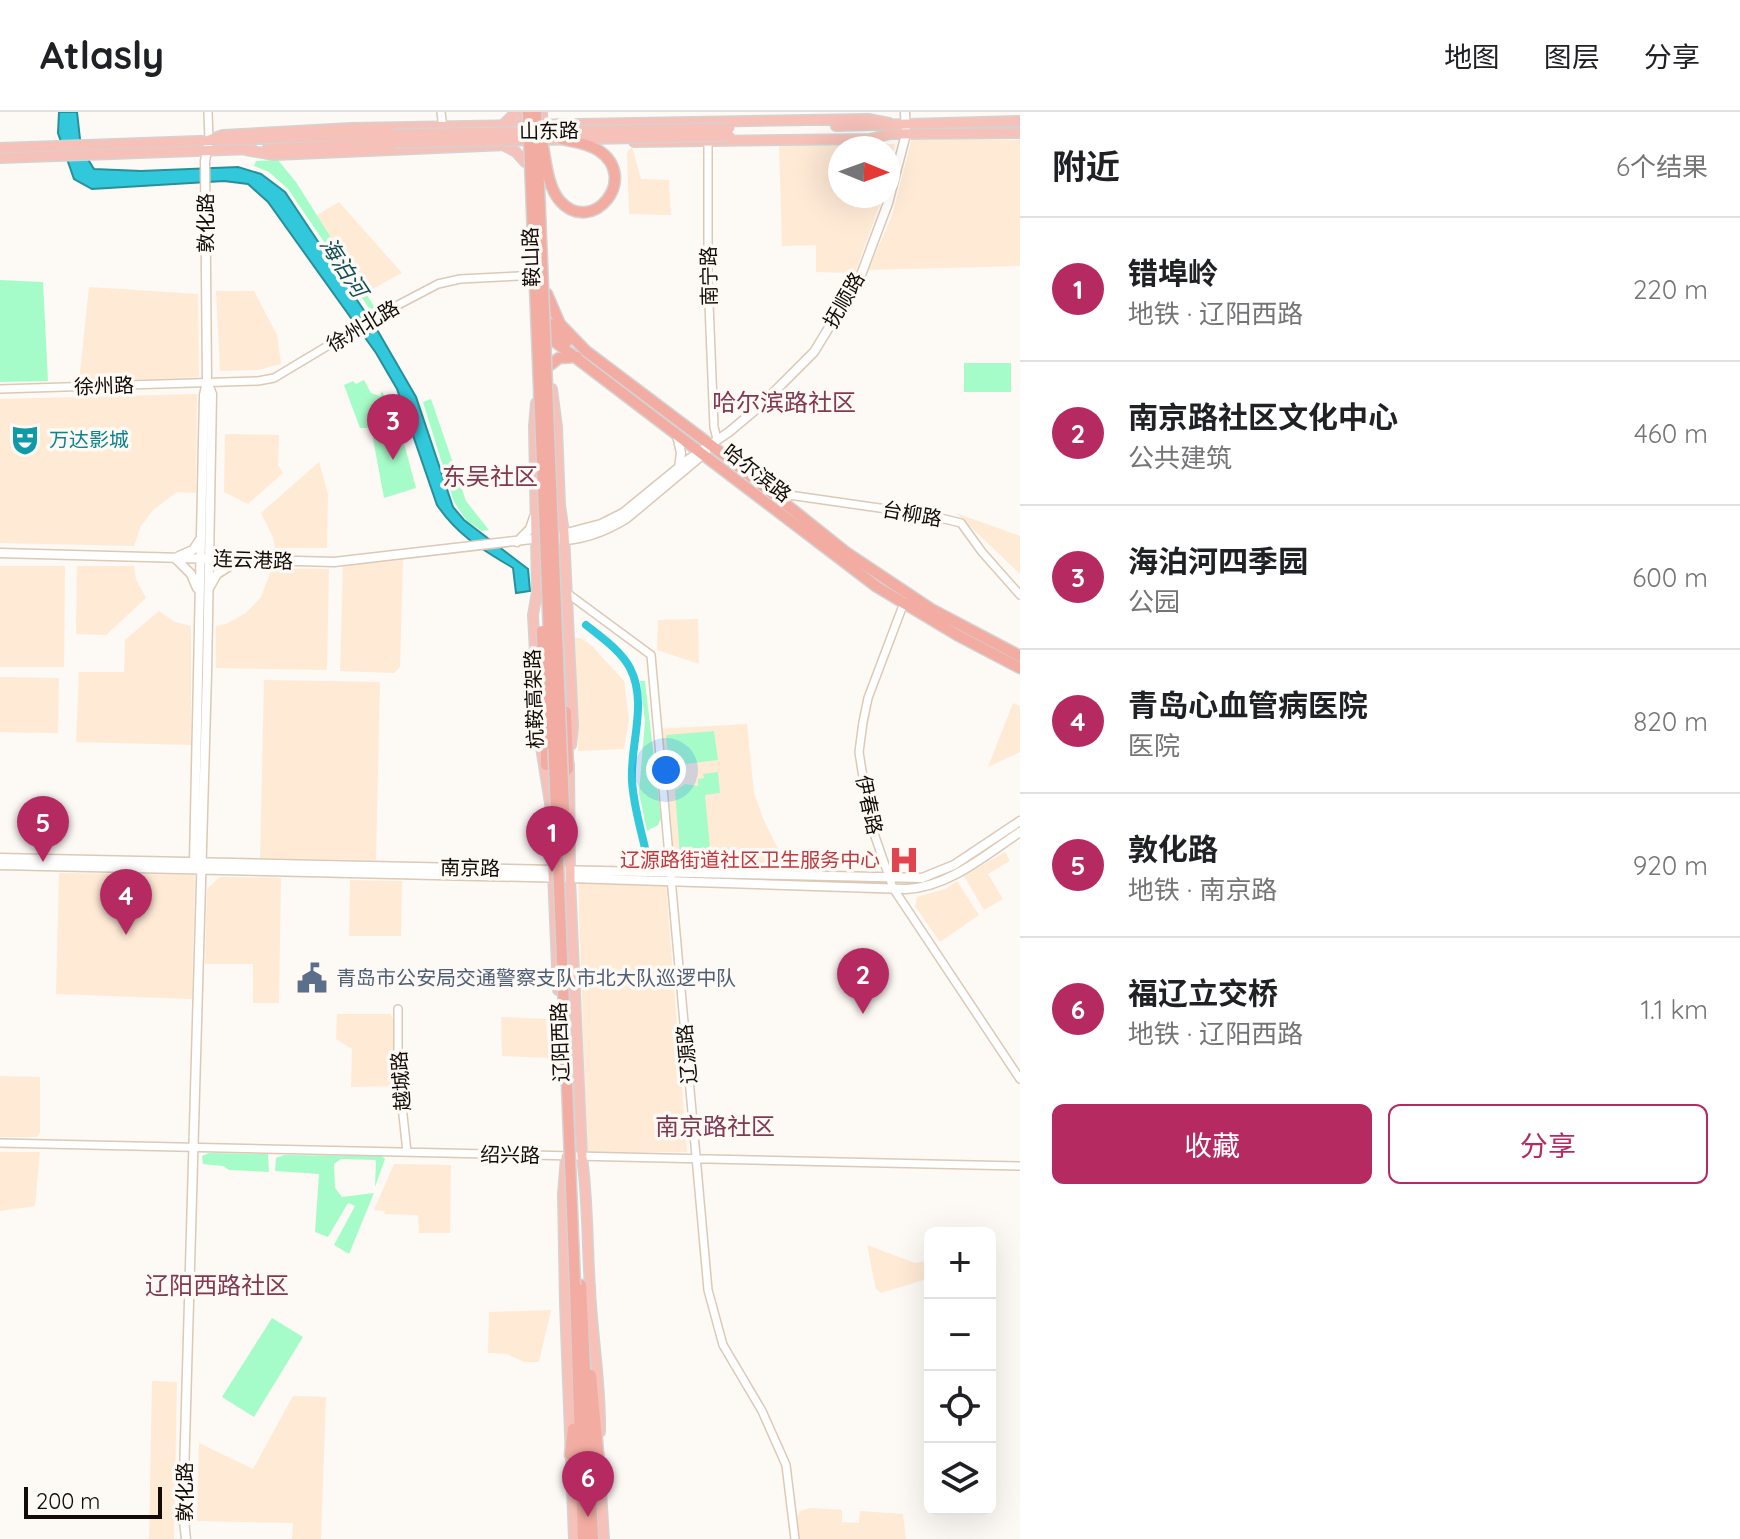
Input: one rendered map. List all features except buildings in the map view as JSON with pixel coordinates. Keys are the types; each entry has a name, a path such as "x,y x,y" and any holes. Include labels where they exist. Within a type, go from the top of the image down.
{"highway":[{"name":"杭鞍高架路","path":"526,112 546,461"},
{"name":"杭鞍高架路","path":"536,112 546,461 578,1285"},
{"path":"536,112 548,173 558,199 582,213 599,208 609,199 614,188 615,175 609,160 586,145 562,139"},
{"name":"哈尔滨路","path":"547,294 560,324 582,354"},
{"path":"534,326 548,323"},
{"name":"哈尔滨路","path":"548,323 677,434 728,458 905,598 957,635 1020,668"},
{"name":"哈尔滨路","path":"534,326 548,337 582,354 708,448 849,567 1020,656"},
{"path":"550,365 559,358 582,354"},
{"path":"546,461 558,502 568,769"},
{"path":"546,461 538,521 546,765"},
{"path":"570,1455 573,1431 570,1365 578,1285"},
{"path":"578,1285 589,1334 599,1463"},
{"path":"578,1285 593,1539"},
{"path":"575,1304 583,1539"}],"main road":[{"path":"503,125 516,112"},
{"name":"鞍山路","path":"526,112 523,125 536,402"},
{"name":"鞍山路","path":"543,112 548,124 543,143 552,401"},
{"name":"山东路","path":"207,150 223,135 300,130 868,119 890,128"},
{"name":"山东路","path":"246,150 274,155 524,143 870,139 905,123 1020,121"},
{"name":"山东路","path":"905,123 1020,133"},
{"name":"抚顺路","path":"564,537 614,518 729,432 814,352 861,275 888,203 905,123"},
{"name":"山东路","path":"0,158 207,150 224,142 890,128"},
{"name":"山东路","path":"0,148 85,145 246,150 394,139 562,139 730,132"},
{"path":"503,145 516,152 525,162"},
{"name":"敦化路","path":"186,1539 183,1511 194,1149 202,592 212,394 207,382 207,150"},
{"name":"辽阳西路","path":"552,401 557,427 573,726 568,769 570,874 582,1157 588,1196 604,1539"},
{"name":"辽阳西路","path":"536,402 537,592 533,615 540,741 550,803 566,1156 563,1194 574,1539"},
{"path":"728,458 726,444 729,432"},
{"path":"677,434 681,453 679,468"},
{"name":"抚顺路","path":"505,544 604,531 627,518 708,448"},
{"path":"517,542 530,529 535,514"},
{"path":"206,534 226,555 243,559 226,566 202,592 191,574 174,558 193,550 206,534"},
{"name":"连云港路","path":"0,553 334,562 505,544"},
{"name":"南京路","path":"672,878 922,878 939,873 1020,821"},
{"name":"南京路","path":"0,858 570,874 893,888 933,885 1020,832"},
{"name":"南京路","path":"0,865 199,865"}],"street":[{"name":"敦化路","path":"207,150 208,112"},
{"path":"441,112 442,127 453,148"},
{"name":"南宁路","path":"707,112 708,279 714,427 708,448"},
{"name":"徐州北路","path":"207,382 274,378 379,315 438,284 460,279 520,276"},
{"name":"徐州路","path":"0,389 207,382"},
{"name":"台柳路","path":"770,492 928,515 961,523 1020,595"},
{"name":"辽源路","path":"567,597 651,655 708,1290 723,1345 762,1411 786,1465 795,1539"},
{"name":"伊春路","path":"905,598 868,698 859,752 870,822 893,888 1020,1079"},
{"name":"越城路","path":"398,1009 398,1069 407,1152"},
{"name":"绍兴路","path":"0,1143 1020,1166"}],"shaded area":[{"path":"912,138 1020,140 1020,266 868,270 894,208 900,208 900,185"},
{"path":"779,145 828,145 828,208 879,208 855,273 816,272 816,245 782,246"},
{"path":"632,147 641,179 669,180 671,215 629,214 627,152"},
{"path":"339,202 402,273 363,294 314,217"},
{"path":"89,287 198,294 199,377 79,382"},
{"path":"216,291 254,291 277,335 281,364 258,370 220,371"},
{"path":"197,394 196,493 177,492 153,510 141,526 134,546 0,543 0,399"},
{"path":"225,434 279,435 278,465 283,473 248,504 224,492"},
{"path":"319,462 328,494 327,548 275,548 261,513"},
{"path":"956,513 1020,536 1020,574"},
{"path":"403,560 400,667 394,673 340,671 343,566"},
{"path":"0,566 65,566 64,667 0,667"},
{"path":"77,566 134,566 136,579 146,598 106,635 76,634"},
{"path":"272,568 329,569 327,670 216,668 216,626 246,613 261,597"},
{"path":"159,611 175,622 191,626 191,745 76,742 79,672 124,672 125,640"},
{"path":"698,619 699,664 657,650 658,620"},
{"path":"575,638 581,638 591,645 624,681 629,720 624,749 578,751"},
{"path":"0,677 59,678 58,733 0,732"},
{"path":"264,680 380,682 376,860 260,858"},
{"path":"1013,703 1020,706 1020,752 988,767"},
{"path":"747,724 754,793 764,821 788,868 671,867 658,729"},
{"path":"1005,852 1010,861 988,874 1003,899 984,910 964,876"},
{"path":"59,873 195,875 192,999 56,994"},
{"path":"220,877 281,878 279,1003 253,1003 253,964 205,964 207,889"},
{"path":"350,880 402,881 401,936 349,936"},
{"path":"578,881 666,884 687,1152 587,1153"},
{"path":"957,881 979,915 940,942 915,906 917,897 945,889"},
{"path":"337,1014 390,1014 394,1019 394,1086 351,1087 352,1049 336,1039"},
{"path":"501,1017 546,1019 549,1058 502,1056"},
{"path":"0,1076 40,1077 40,1132 37,1137 0,1137"},
{"path":"0,1152 40,1152 35,1206 0,1211"},
{"path":"394,1164 451,1165 450,1233 419,1233 418,1215 384,1214 385,1211 374,1210"},
{"path":"867,1245 915,1263 924,1262 924,1280 881,1293 876,1289"},
{"path":"551,1310 539,1362 524,1362 507,1354 488,1353 489,1312"},
{"path":"152,1381 177,1382 174,1539 149,1539"},
{"path":"293,1396 326,1397 321,1539 292,1539 293,1523 197,1521 199,1443 253,1469"},
{"path":"810,1508 842,1510 842,1522 859,1523 860,1511 903,1514 906,1539 799,1539 797,1517 800,1511"}],"green space":[{"path":"278,160 296,182 377,311 373,314 288,189 269,172 254,166 256,161"},
{"path":"0,280 43,282 48,381 0,382"},
{"path":"964,363 1011,363 1011,392 964,392"},
{"path":"364,380 371,393 380,396 382,391 401,432 416,488 384,498 371,428 360,428 344,385"},
{"path":"431,399 466,501 489,530 482,531 467,521 454,502 423,402"},
{"path":"640,681 645,681 661,819 658,825 647,831 639,793 645,721"},
{"path":"714,731 718,760 669,766 666,735"},
{"path":"718,772 720,793 705,795 711,858 697,863 686,862 680,856 675,791 685,784 698,786 698,779 704,778 703,774"},
{"path":"209,1153 268,1154 269,1172 229,1170 223,1166 203,1164 202,1156"},
{"path":"284,1155 382,1156 385,1159 375,1187 376,1160 341,1159 334,1164 335,1188 342,1197 374,1193 349,1254 334,1245 355,1206 348,1203 328,1237 315,1232 319,1174 275,1171 276,1158"},
{"path":"272,1318 303,1337 254,1417 222,1397"}],"water":[{"name":"海泊河","path":"59,112 77,112 81,148 94,169 141,171 238,167 261,174 285,192 379,333 416,397 453,507 464,520 528,569 530,591 516,593 513,568 462,534 437,505 397,389 376,353 268,202 248,184 224,181 92,189 74,179 58,133"}],"waterway":[{"name":"海泊河","path":"586,625 621,656 635,681 638,709 632,780 645,848"}],"place":[{"name":"万达影城","path":"25,440"},
{"name":"海泊河四季园","path":"393,460"},
{"name":"辽源路街道社区卫生服务中心","path":"904,860"},
{"name":"敦化路","path":"43,862"},
{"name":"错埠岭","path":"552,872"},
{"name":"青岛心血管病医院","path":"126,935"},
{"name":"青岛市公安局交通警察支队市北大队巡逻中队","path":"312,978"},
{"name":"南京路社区文化中心","path":"863,1014"},
{"name":"福辽立交桥","path":"588,1517"}],"district":[{"name":"哈尔滨路社区","path":"784,403"},
{"name":"东吴社区","path":"490,477"},
{"name":"南京路社区","path":"715,1127"},
{"name":"辽阳西路社区","path":"217,1286"}]}
